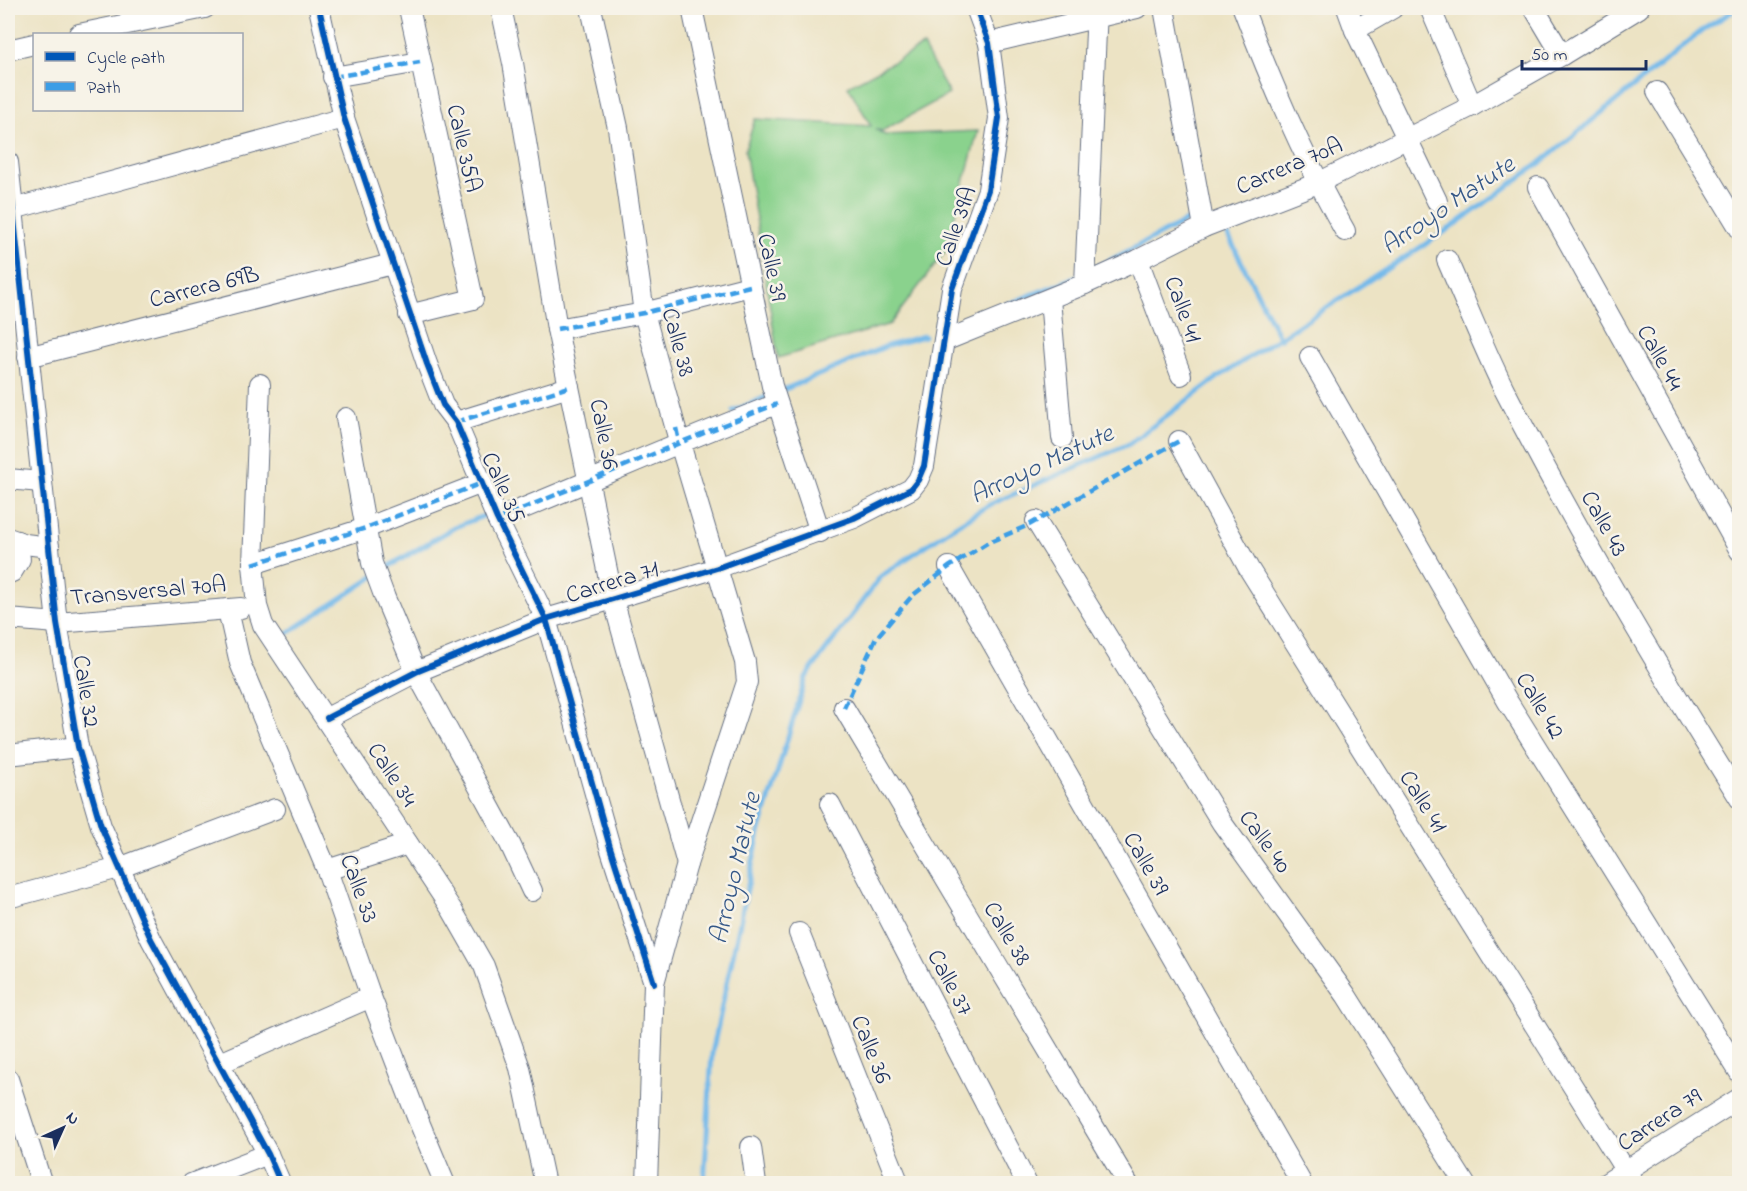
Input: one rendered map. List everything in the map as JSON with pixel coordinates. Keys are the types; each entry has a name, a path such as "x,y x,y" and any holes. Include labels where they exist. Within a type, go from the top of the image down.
{"street":[{"path":"84,33 205,8"},
{"name":"Calle 35","path":"319,8 344,118 409,315 443,405 456,422 495,513 546,619 610,847 654,983"},
{"name":"Calle 35A","path":"409,8 473,299 409,315"},
{"name":"Calle 36","path":"501,8 513,63 557,329 613,599 687,864"},
{"name":"Calle 38","path":"591,8 618,128 644,312 745,662 747,682 687,864"},
{"name":"Calle 39","path":"692,8 775,397 820,532"},
{"name":"Calle 39A","path":"911,489 924,466 952,289 988,190 999,118 989,43 976,8"},
{"path":"989,43 1097,12 1137,8"},
{"path":"1164,8 1204,227"},
{"path":"1244,8 1269,76 1318,183 1345,231"},
{"path":"1347,8 1355,30 1437,201"},
{"path":"1355,30 1393,8"},
{"path":"1430,8 1472,106"},
{"path":"1534,8 1562,55"},
{"name":"Carrera 70A","path":"944,341 1085,284 1204,227 1318,183 1472,106 1562,55 1637,8"},
{"path":"1085,284 1097,12"},
{"path":"8,50 33,44"},
{"path":"333,77 420,62"},
{"path":"1657,92 1740,229"},
{"path":"13,209 344,118"},
{"name":"Calle 32","path":"8,162 13,209 16,324 28,357 57,623 78,747 101,826 151,939 268,1154 281,1184"},
{"name":"Calle 44","path":"1538,188 1740,551"},
{"name":"Calle 41","path":"1138,260 1181,375"},
{"name":"Calle 43","path":"1447,260 1503,387 1575,524 1650,654 1740,800"},
{"name":"Carrera 69B","path":"28,357 392,264"},
{"path":"557,329 644,312 750,286"},
{"path":"1050,299 1062,438"},
{"name":"Calle 42","path":"1310,357 1508,702 1740,1073"},
{"name":"Calle 34","path":"260,384 253,564 257,606 263,625 327,718 452,910 484,966 520,1068 545,1184"},
{"path":"456,422 569,387"},
{"path":"495,513 587,476 678,435 775,397"},
{"path":"346,418 375,571 416,672 510,844 532,891"},
{"name":"Calle 41","path":"1179,441 1249,569 1630,1177"},
{"path":"8,478 41,482"},
{"path":"253,564 366,528 482,483"},
{"name":"Carrera 71","path":"327,718 416,672 546,619 717,568 820,532 854,519 911,489"},
{"name":"Calle 40","path":"1036,521 1222,823 1346,995 1465,1184"},
{"path":"13,553 50,555"},
{"name":"Calle 39","path":"949,567 1302,1184"},
{"name":"Transversal 70A","path":"8,620 57,623 257,606"},
{"name":"Calle 33","path":"228,610 240,663 327,870 371,997 445,1184"},
{"name":"Calle 38","path":"844,708 1128,1184"},
{"path":"8,755 78,747"},
{"name":"Calle 37","path":"830,804 1027,1184"},
{"path":"8,898 119,868 275,809"},
{"path":"327,870 408,844"},
{"path":"647,1184 654,983 687,864"},
{"name":"Calle 36","path":"799,933 899,1184"},
{"path":"218,1064 371,997"},
{"path":"8,1079 42,1184"},
{"name":"Carrera 79","path":"1605,1184 1630,1177 1740,1098"},
{"path":"751,1147 756,1184"},
{"path":"191,1184 268,1154"}],"green space":[{"path":"923,46 949,94 882,131 875,129 885,135 978,131 945,252 890,324 778,358 745,150 755,119 871,126 848,86"}],"waterway":[{"name":"Arroyo Matute","path":"704,1184 712,1053 759,833 806,677 881,576 991,504 1129,444 1217,378 1452,227 1540,163 1704,29 1738,8"},
{"path":"1097,267 1192,218"},
{"path":"1228,235 1280,339"},
{"path":"951,327 1076,277"},
{"path":"733,411 887,346 924,336"},
{"path":"285,635 393,564 455,527 489,514"}],"marked path":[{"path":"333,77 420,62"},
{"path":"557,329 644,313 750,286"},
{"path":"456,422 569,387"},
{"path":"497,519 777,404"},
{"path":"676,428 678,437"},
{"path":"844,708 876,638 912,596 949,567 987,543 1029,525 1179,441"},
{"path":"253,564 366,528 482,483"}],"cycle path":[{"path":"319,8 344,118 427,364 443,405 456,422 497,519 546,619 610,847 654,983"},
{"path":"327,718 416,672 546,619 717,568 854,518 911,489 924,466 952,289 988,190 999,118 989,43 976,8"},
{"path":"8,162 57,623 78,747 101,826 151,939 268,1154 281,1184"}]}
